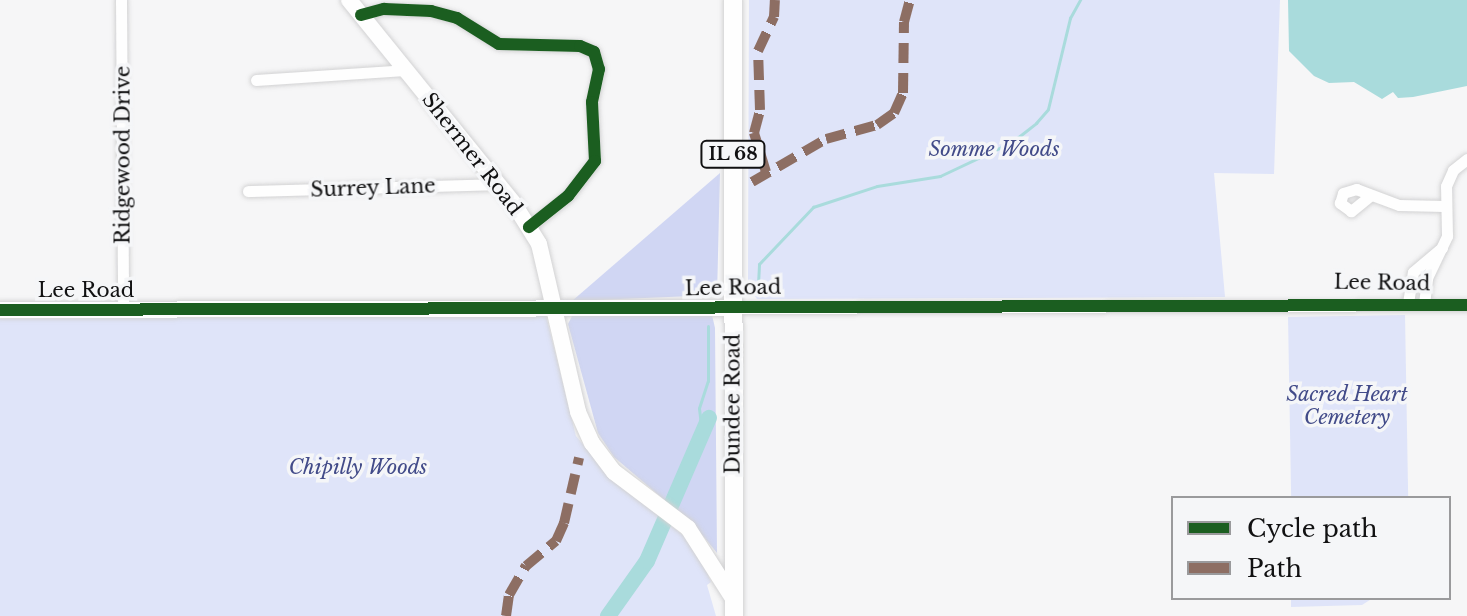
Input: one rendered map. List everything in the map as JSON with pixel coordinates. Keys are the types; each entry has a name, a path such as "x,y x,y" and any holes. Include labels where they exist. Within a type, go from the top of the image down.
{"main road":[{"name":"Shermer Road","path":"349,0 529,227 547,267 578,412 592,443 614,472 679,521 734,608"},
{"name":"Dundee Road","path":"733,0 734,608"},
{"name":"Lee Road","path":"0,310 733,308"}],"street":[{"name":"Ridgewood Drive","path":"121,0 123,310"},
{"path":"361,15 384,9 431,11 457,18 499,44 580,46 594,52 599,69 592,102 595,161 568,196 529,227"},
{"path":"256,80 405,70"},
{"path":"1424,304 1427,278 1445,245 1444,206 1453,170 1467,159"},
{"name":"Surrey Lane","path":"248,191 497,184"},
{"path":"1371,195 1410,207 1444,206"},
{"path":"1408,303 1416,266 1445,245"},
{"name":"Lee Road","path":"733,308 1467,305"}],"green space":[{"name":"Somme Woods","path":"749,0 1280,0 1274,174 1214,173 1225,297 757,299 748,286"},
{"name":"Sacred Heart Cemetery","path":"1405,315 1408,496 1291,496 1288,317"},
{"name":"Chipilly Woods","path":"546,316 576,436 610,477 684,536 700,556 711,582 707,585 716,616 0,616 0,319"},
{"path":"1291,600 1370,600 1362,605 1291,607"}],"shaded area":[{"path":"1288,0 1467,0 1467,86 1413,97 1398,98 1393,92 1382,99 1354,82 1329,83 1314,76 1289,51"},
{"path":"720,173 717,295 572,301"},
{"path":"712,315 715,328 717,553 695,526 614,457 598,433 568,324 572,316"}],"waterway":[{"path":"758,284 759,264 813,207 877,186 940,176 1012,142 1036,123 1048,109 1070,18 1080,0"},
{"path":"703,441 699,408 708,381 708,326"},
{"path":"608,616 647,561 709,418"}],"marked path":[{"path":"766,172 754,133 760,110 758,51 774,17 775,0"},
{"path":"752,182 826,139 877,125 894,113 903,93 904,22 910,0"},
{"path":"506,616 509,595 526,566 556,541 564,523 579,458"}],"cycle path":[{"path":"361,15 384,9 431,11 457,18 499,44 580,46 594,52 599,69 592,102 595,161 568,196 529,227"},
{"path":"0,310 1467,305"}]}
